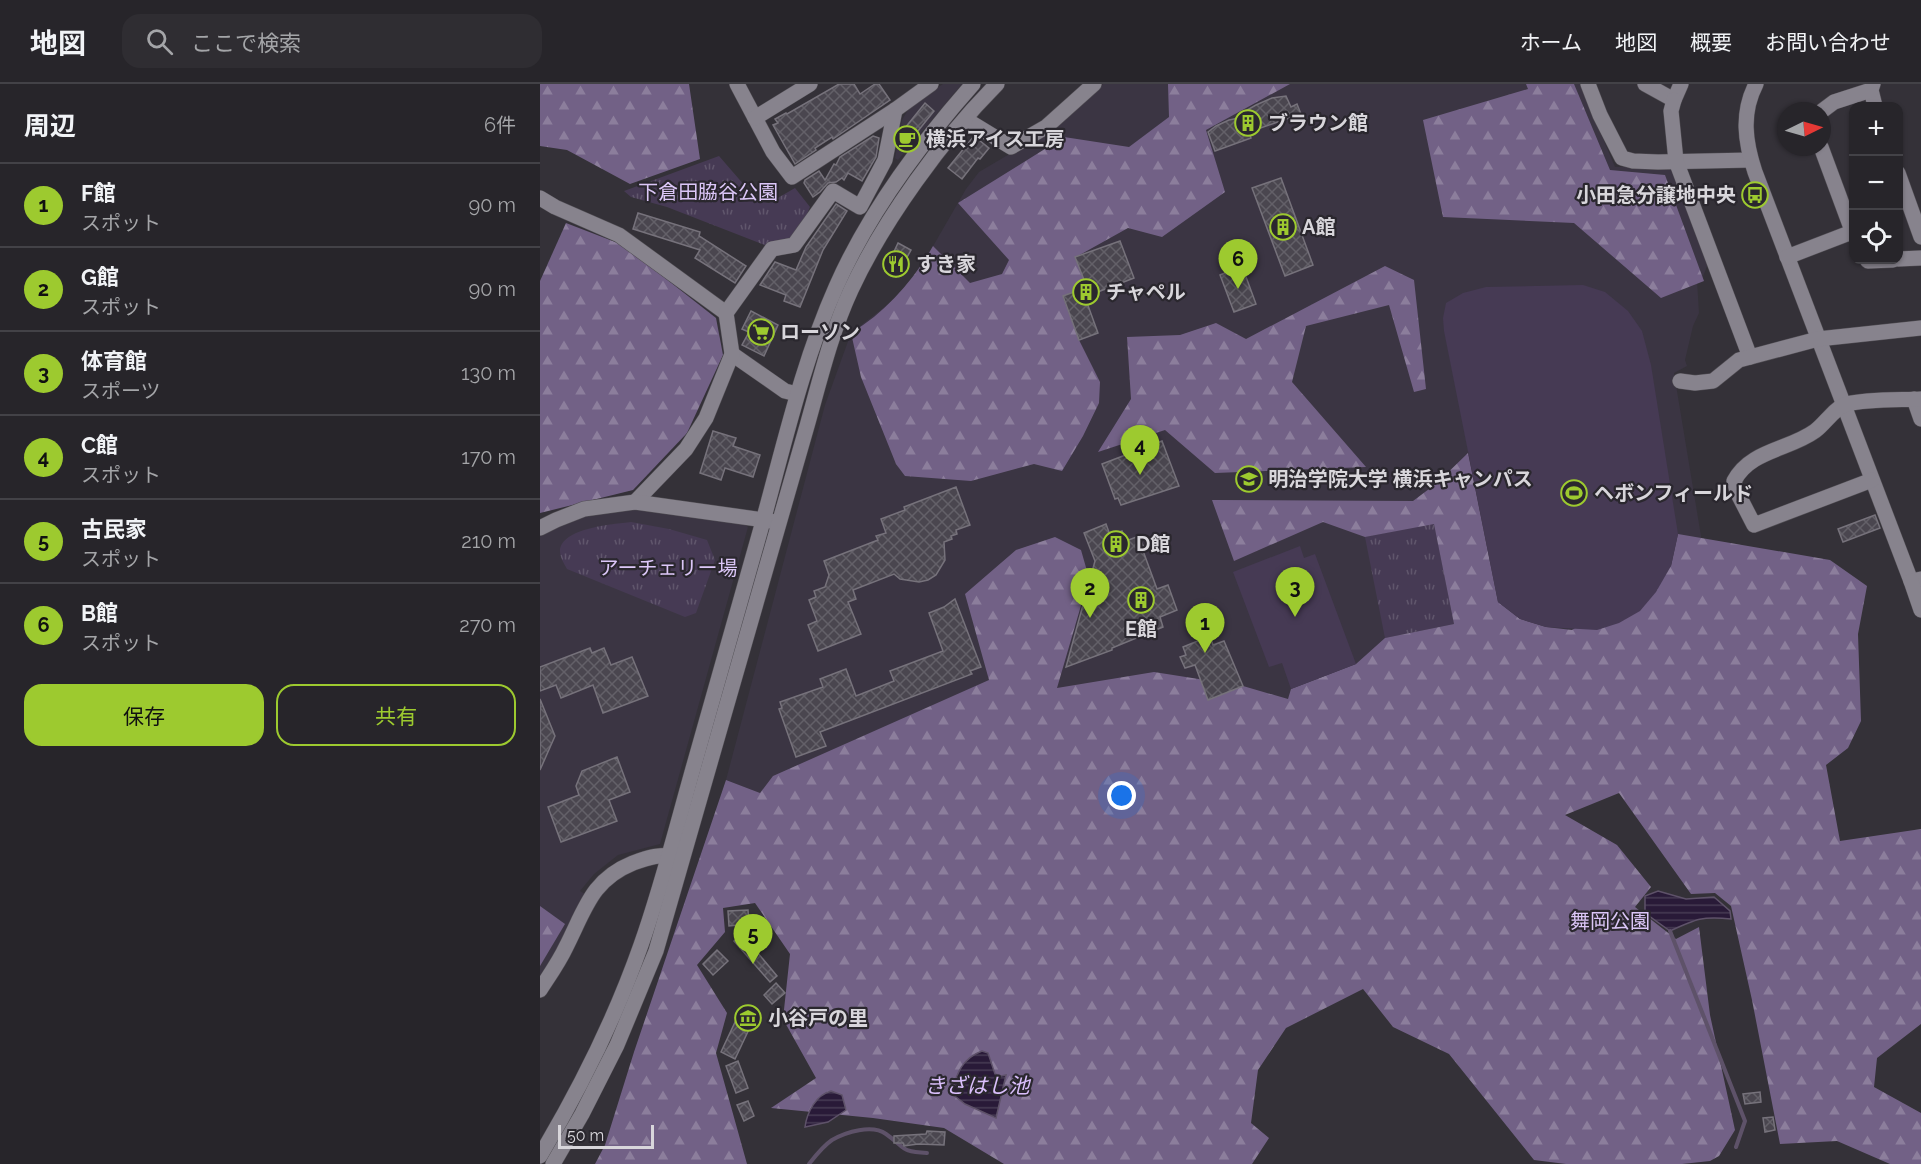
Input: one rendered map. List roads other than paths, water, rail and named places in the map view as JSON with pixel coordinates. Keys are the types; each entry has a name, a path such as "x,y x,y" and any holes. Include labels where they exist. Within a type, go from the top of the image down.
{"street":[{"path":"737,84 773,152 792,177 931,84"},
{"path":"755,118 810,84"},
{"path":"553,1164 582,1114 617,1045 656,951 676,856 797,394 813,345 836,288 861,236 894,184 931,134 973,84"},
{"path":"540,1156 568,1109 604,1038 676,856 779,522 828,352 851,290 877,242 910,192 965,119 997,84"},
{"path":"965,119 1011,147 1046,127 1094,84"},
{"path":"1588,84 1600,115 1622,158 1633,161 1751,160"},
{"path":"1645,84 1674,100"},
{"path":"1681,84 1671,111 1676,161 1750,357"},
{"path":"1756,84 1746,116 1746,138 1751,160 1872,480 1916,580 1921,610"},
{"path":"1831,104 1872,87 1874,102"},
{"path":"635,502 686,449 706,418 732,354 726,313 772,249 794,245 833,191 860,207 885,160 895,110"},
{"path":"1824,156 1849,223"},
{"path":"1903,185 1921,237"},
{"path":"540,198 619,235 726,313"},
{"path":"1787,257 1849,235"},
{"path":"1903,259 1921,258"},
{"path":"1680,381 1695,383 1713,381 1739,360 1818,339 1921,328"},
{"path":"732,354 785,391 797,394"},
{"path":"1872,480 1754,525 1737,492 1734,481 1747,464 1773,450 1801,441 1818,430 1844,404 1917,399 1921,419"},
{"path":"540,528 584,509 635,502 779,522"},
{"path":"540,990 566,948 583,910 602,881 625,867 653,855 676,856"}],"water":[{"path":"1658,891 1686,899 1714,897 1730,911 1731,919 1699,919 1670,931 1645,913 1645,896"},
{"name":"きざはし池","path":"982,1051 988,1053 995,1074 1006,1075 996,1118 965,1104 951,1093 958,1073 965,1063"},
{"path":"831,1091 842,1095 846,1110 828,1122 805,1127 813,1105 821,1096"}],"waterway":[{"path":"1670,931 1745,1121 1736,1147"},
{"path":"809,1164 832,1140 844,1134 866,1129 886,1134 907,1150 927,1153"}],"place":[{"name":"ブラウン館","path":"1248,123"},
{"name":"横浜アイス工房","path":"907,139"},
{"name":"小田急分譲地中央","path":"1755,195"},
{"name":"A館","path":"1283,227"},
{"name":"すき家","path":"896,264"},
{"name":"B館","path":"1238,289"},
{"name":"チャペル","path":"1086,292"},
{"name":"ローソン","path":"761,332"},
{"name":"C館","path":"1140,475"},
{"name":"明治学院大学 横浜キャンパス","path":"1249,479"},
{"name":"ヘボンフィールド","path":"1574,493"},
{"name":"D館","path":"1116,544"},
{"name":"E館","path":"1141,600"},
{"name":"体育館","path":"1295,617"},
{"name":"G館","path":"1090,618"},
{"name":"F館","path":"1205,653"},
{"name":"古民家","path":"753,964"},
{"name":"小谷戸の里","path":"748,1018"}],"park label":[{"name":"下倉田脇谷公園","path":"708,192"},
{"name":"アーチェリー場","path":"668,568"},
{"name":"舞岡公園","path":"1610,921"}]}
